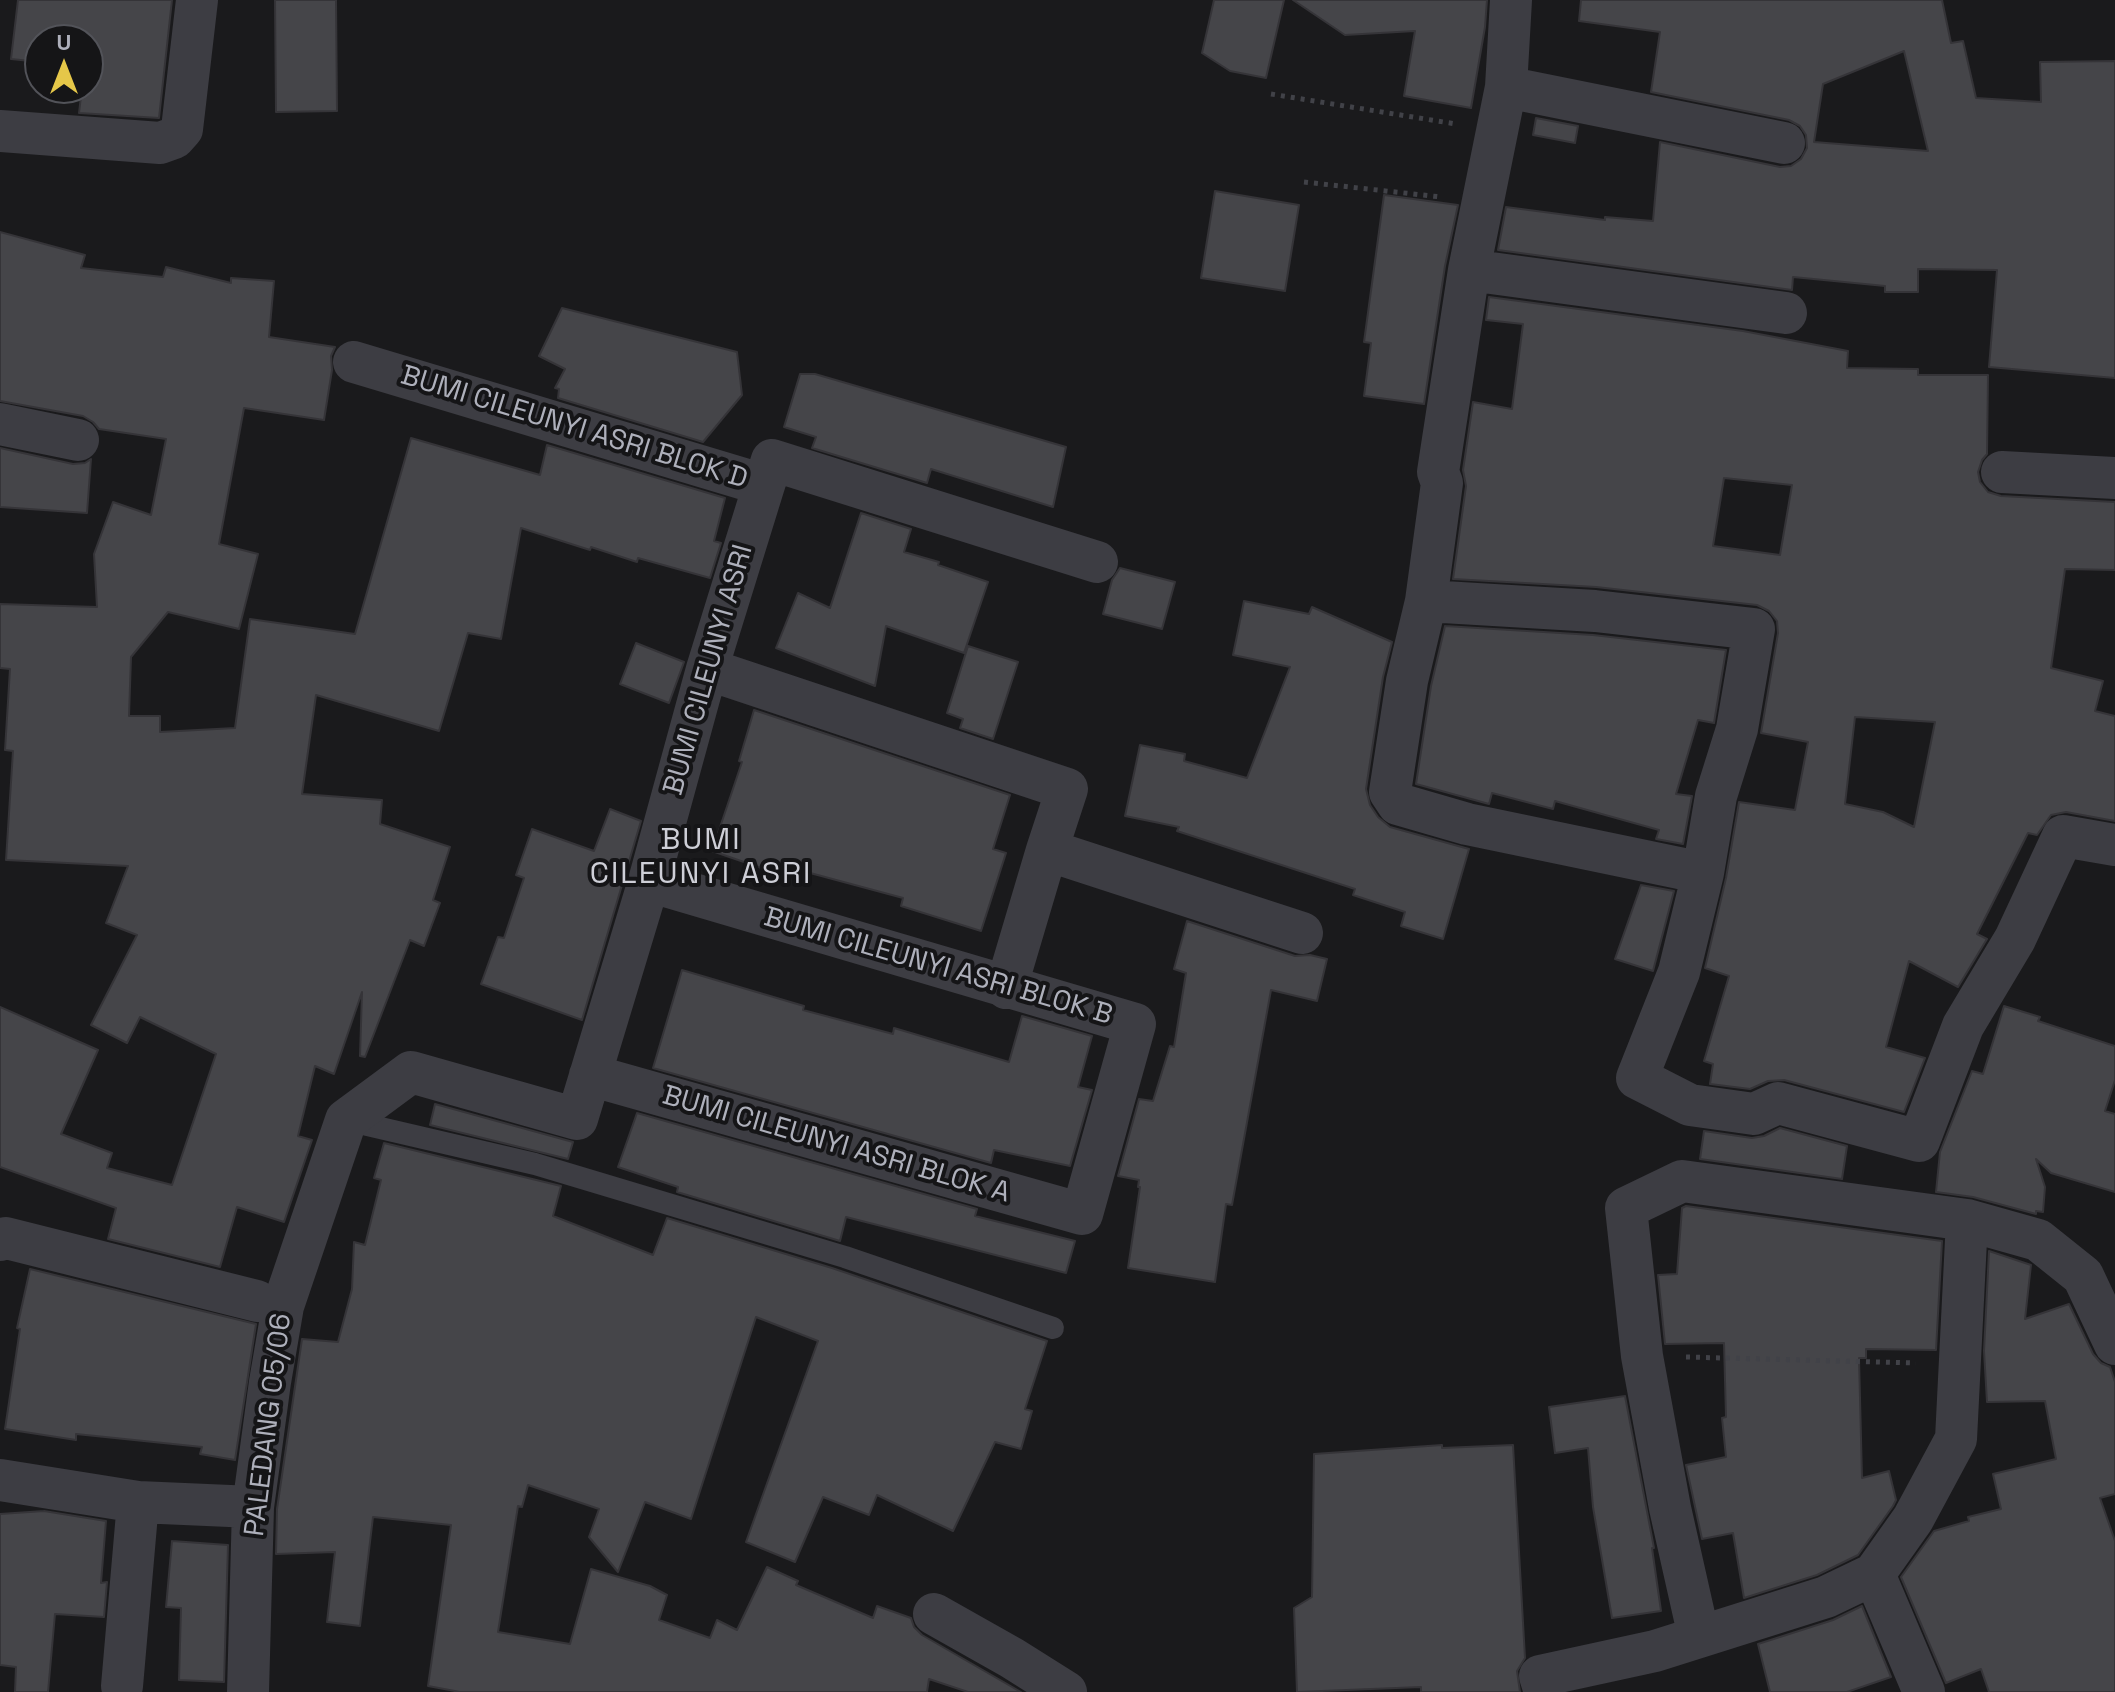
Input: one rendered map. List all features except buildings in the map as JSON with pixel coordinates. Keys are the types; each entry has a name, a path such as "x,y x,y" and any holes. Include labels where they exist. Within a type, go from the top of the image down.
{"street":[{"path":"0,131 160,143 174,138 182,129 197,0"},
{"path":"1511,0 1506,87 1469,270 1438,472 1442,483 1426,601 1407,681 1390,792 1398,804 1467,824 1703,873"},
{"path":"1506,87 1784,143"},
{"path":"1469,270 1786,313"},
{"name":"BUMI CILEUNYI ASRI BLOK D","path":"354,362 764,485 772,460 1097,562"},
{"path":"0,424 78,440"},
{"path":"2002,472 2115,478"},
{"name":"BUMI CILEUNYI ASRI","path":"346,1120 411,1072 577,1119 649,881 707,669 764,485"},
{"path":"1426,601 1595,611 1754,629 1737,729 1716,796 1703,873 1679,972 1637,1078 1690,1105 1754,1114 1778,1103 1919,1141 1963,1026 2015,939 2063,836 2115,845"},
{"path":"707,669 1067,789 1006,988"},
{"path":"1047,850 1302,933"},
{"name":"BUMI CILEUNYI ASRI BLOK B","path":"649,881 1135,1024 1082,1214"},
{"name":"BUMI CILEUNYI ASRI BLOK A","path":"590,1075 1082,1214"},
{"name":"PALEDANG 05/06","path":"248,1692 253,1507 283,1306 346,1120"},
{"path":"1699,1637 1670,1508 1642,1356 1626,1208 1682,1181 1967,1220 2038,1240 2083,1276 2115,1344"},
{"path":"1545,1692 1540,1676 1655,1651 1826,1597 1874,1574 1913,1519 1956,1439 1967,1220"},
{"path":"0,1240 6,1238 257,1301"},
{"path":"0,1480 138,1502 253,1507"},
{"path":"122,1686 138,1502"},
{"path":"1874,1574 1924,1692"},
{"path":"934,1614 1066,1692"}],"lane":[{"path":"346,1120 535,1164 845,1257 1053,1328"}],"path":[{"path":"1271,94 1498,131"},
{"path":"1304,182 1482,201"},
{"path":"1642,1356 1961,1364"}],"district":[{"name":"BUMI CILEUNYI ASRI","path":"701,858"}]}
